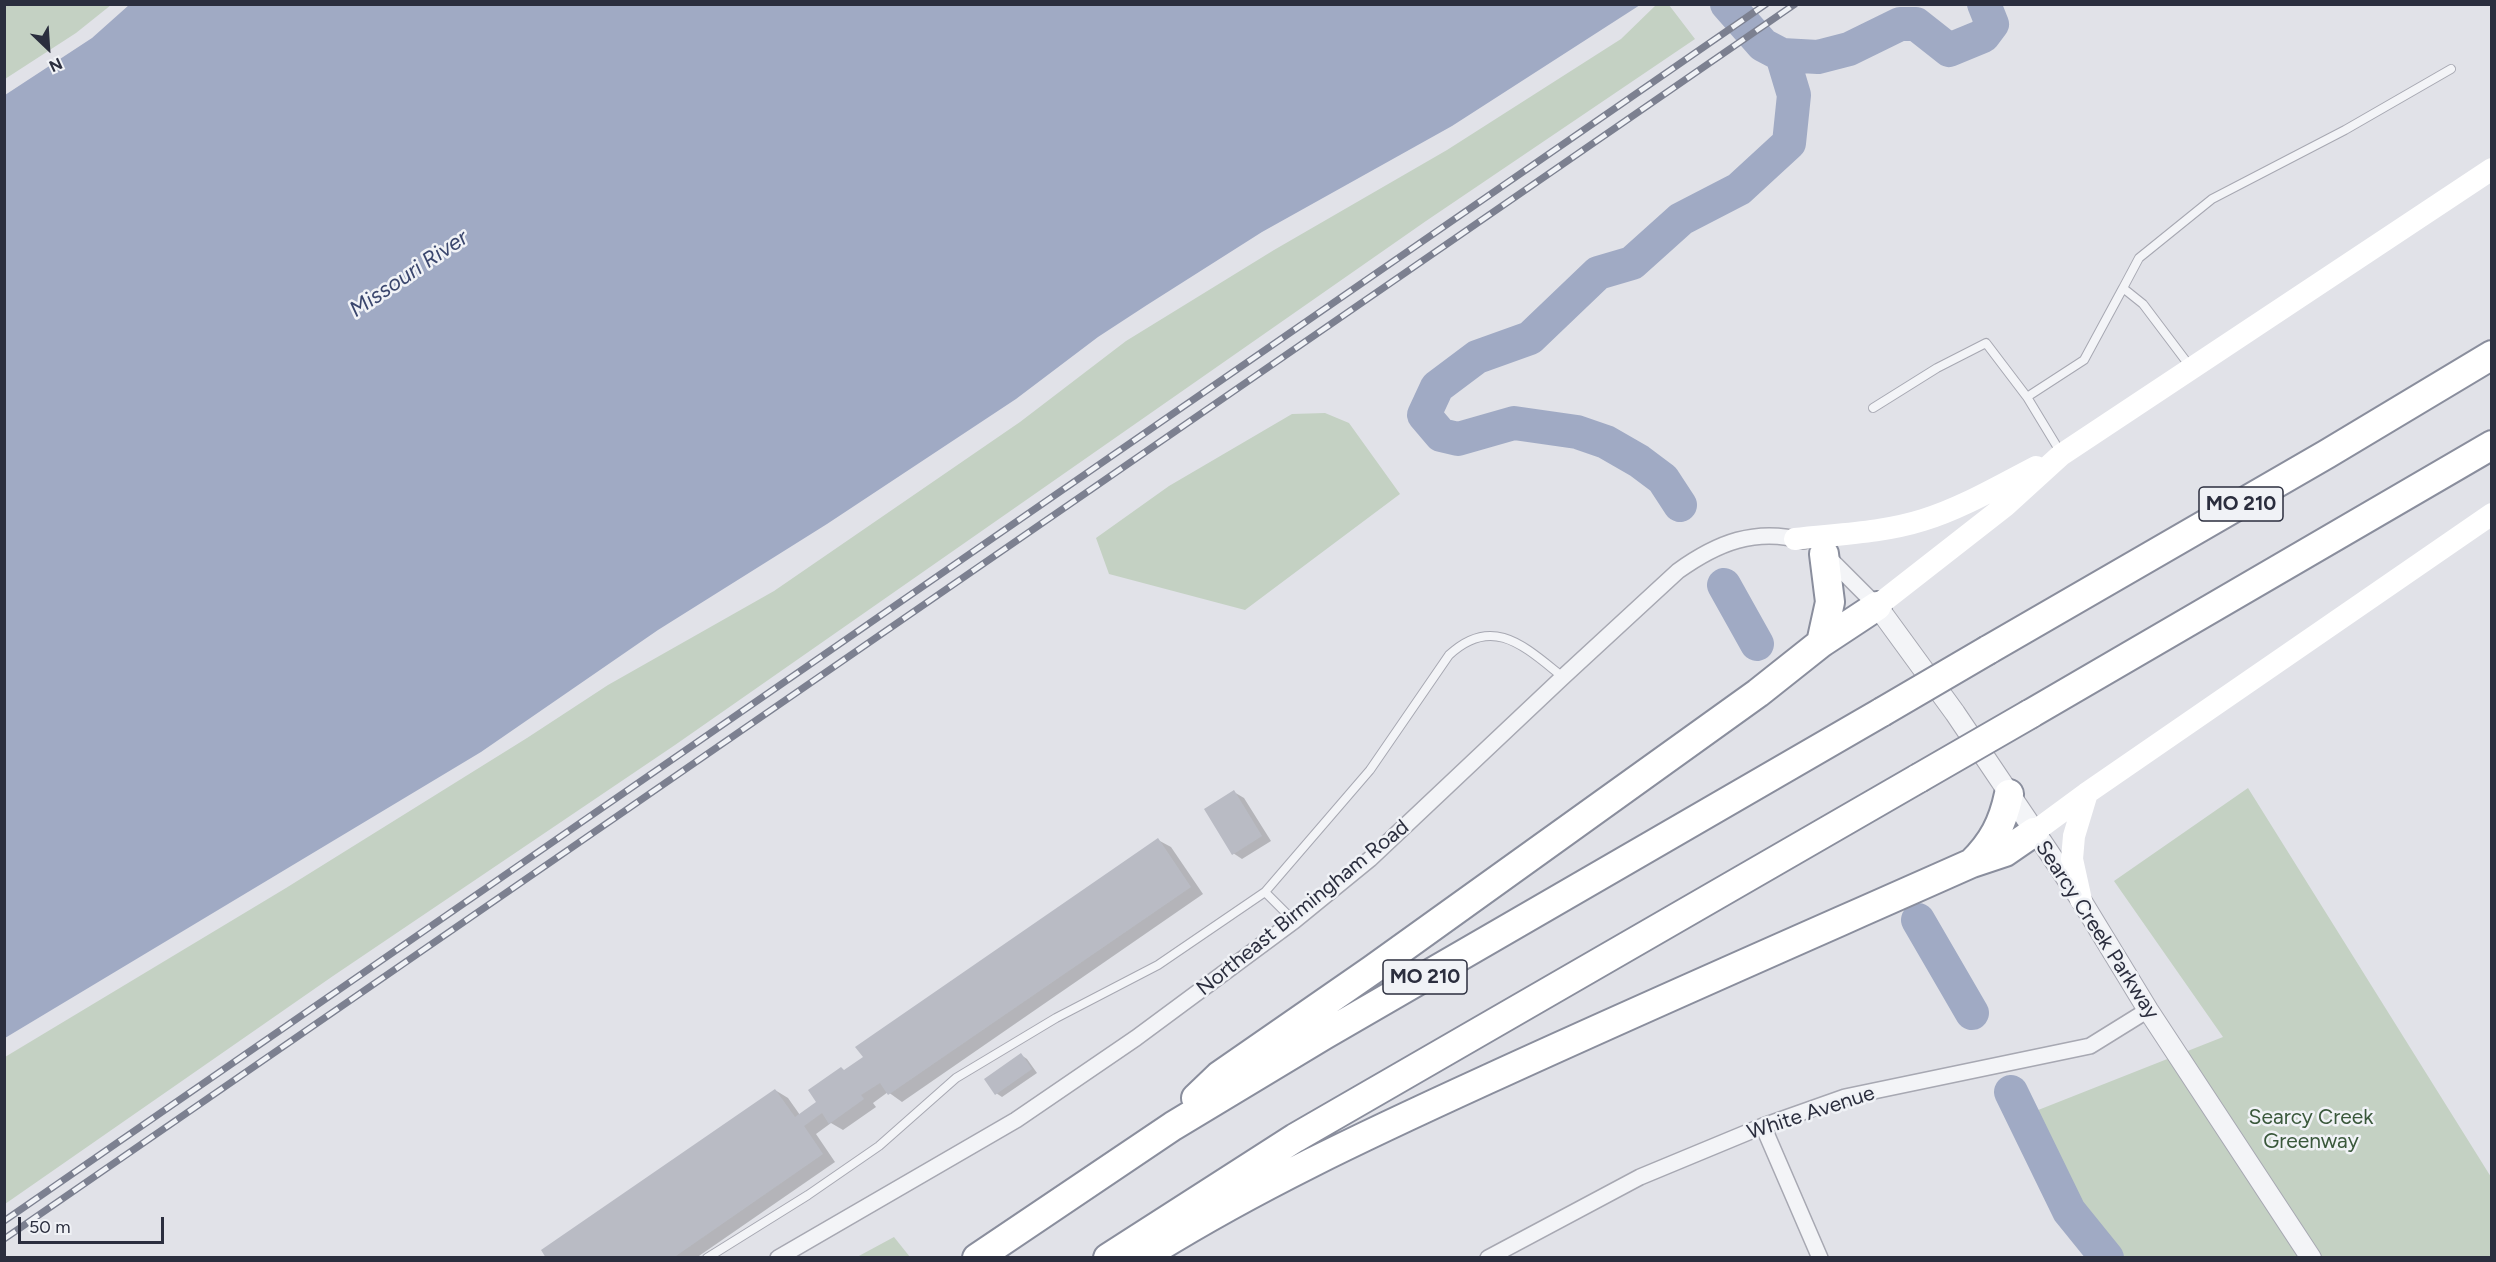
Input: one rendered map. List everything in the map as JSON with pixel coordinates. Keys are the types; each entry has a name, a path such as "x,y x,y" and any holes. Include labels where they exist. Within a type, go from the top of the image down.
{"highway":[{"name":"MO 210","path":"977,1257 1173,1126 1334,1030 2327,454 2492,355"},
{"path":"1108,1257 1295,1138 2492,445"},
{"path":"1821,644 1830,602 1824,554"},
{"path":"1173,1126 1219,1076 1616,796 1758,693 1821,644 1877,606"},
{"path":"1972,863 1990,845 1999,829 2009,794"},
{"path":"1141,1257 1201,1220 1385,1127 1972,863 2005,852 2034,832"}],"main road":[{"path":"1795,538 1890,528 1923,520 1976,498 2061,454 2107,422 2193,369 2492,169"},
{"path":"1877,606 2005,506 2061,454"},
{"path":"2034,832 2087,793 2492,514"},
{"path":"2081,900 2073,859 2074,836 2087,793"}],"street":[{"name":"Northeast Birmingham Road","path":"778,1257 1016,1120 1136,1038 1294,921 1378,852 1563,677 1678,571 1695,559 1713,549 1759,535 1795,538 1812,544 1877,606"},
{"name":"Searcy Creek Parkway","path":"1877,606 1955,712 2081,900 2148,1010 2311,1257"},
{"name":"White Avenue","path":"1488,1257 1640,1177 1763,1126 1845,1097 2090,1046 2148,1010"},
{"path":"1763,1126 1820,1257"}],"lane":[{"path":"2027,397 2084,360 2139,258 2212,199 2345,130 2451,69"},
{"path":"2123,288 2143,304 2193,369"},
{"path":"1873,408 1937,368 1986,343 2027,397 2061,454"},
{"path":"707,1257 808,1195 879,1146 956,1078 1056,1018 1158,964 1265,892 1370,770 1449,655 1459,646 1473,638 1492,634 1510,640 1532,653 1563,677"},
{"path":"1265,892 1294,921"}],"green space":[{"path":"5,4 111,5 76,33 5,79"},
{"path":"1656,5 1669,5 1695,39 1426,221 675,745 333,976 5,1204 5,1057 286,888 608,685 774,591 1020,422 1126,341 1274,250 1447,150 1621,39"},
{"path":"1325,413 1349,423 1400,494 1245,610 1109,574 1096,538 1169,486 1292,414"},
{"name":"Searcy Creek Greenway","path":"2248,788 2491,1177 2491,1257 2107,1257 2069,1211 2023,1116 2223,1037 2114,881"},
{"path":"894,1237 910,1257 857,1257"}],"water":[{"name":"Missouri River","path":"129,5 1640,5 1452,126 1262,232 1147,305 1098,337 1016,399 827,524 658,630 481,752 5,1038 5,95 92,38"}],"building":[{"path":"1234,790 1262,836 1232,855 1204,809"},
{"path":"1158,838 1191,887 888,1095 880,1083 861,1095 864,1099 829,1124 822,1113 804,1126 823,1154 673,1258 546,1258 541,1250 775,1089 795,1117 816,1102 808,1090 841,1067 844,1070 863,1057 855,1047"},
{"path":"1021,1053 1032,1069 995,1095 984,1079"}],"waterway":[{"path":"1727,4 1763,45 1782,55 1818,57 1849,49 1900,24 1916,24 1949,50 1983,36 1992,24 1984,4"},
{"path":"1680,505 1663,479 1639,461 1606,442 1577,432 1514,423 1458,439 1441,435 1424,415 1437,387 1477,357 1530,338 1598,273 1632,263 1681,219 1739,189 1789,143 1794,95 1782,55"},
{"path":"1724,585 1757,644"},
{"path":"1918,920 1972,1013"},
{"path":"2011,1092 2069,1211 2107,1258"}],"railway":[{"path":"4,1221 1766,4"},
{"path":"4,1239 1795,4"}]}
